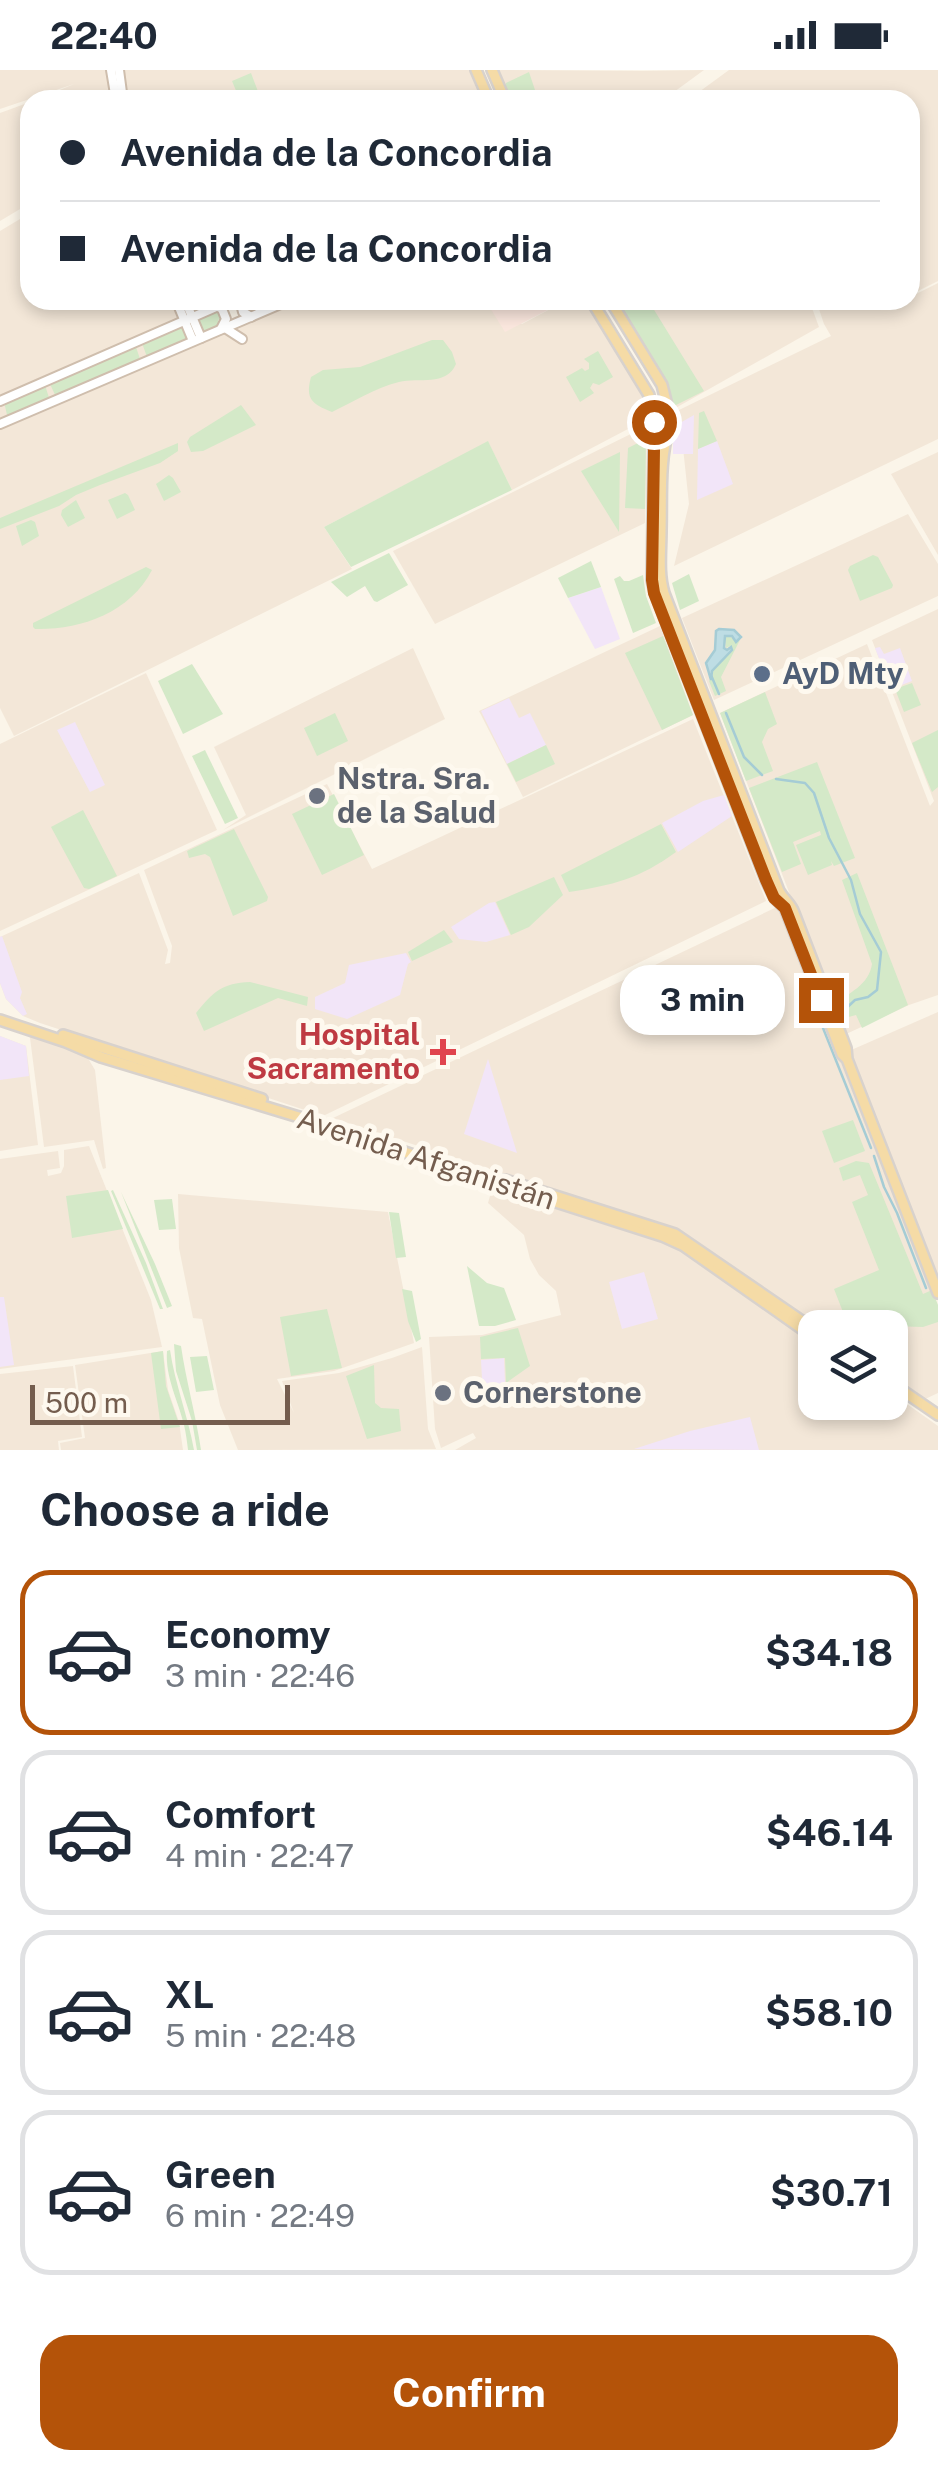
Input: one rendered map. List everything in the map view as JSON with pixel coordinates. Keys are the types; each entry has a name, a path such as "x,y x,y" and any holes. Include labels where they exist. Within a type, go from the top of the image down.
{"main road":[{"path":"182,310 197,339"},
{"path":"187,310 188,319"},
{"path":"0,401 209,310"},
{"path":"222,310 226,318 223,329"},
{"path":"242,310 252,317"},
{"path":"0,424 268,310"},
{"path":"597,310 649,395 653,429 652,580"},
{"path":"616,310 662,385 667,405 661,546 664,594 779,892 791,905 938,1293"},
{"path":"223,329 242,339"},
{"path":"653,429 660,420 667,430"},
{"path":"653,429 661,438 667,430"},
{"path":"647,559 660,610 766,880 774,898 785,908 847,1059"},
{"path":"693,709 706,729"},
{"path":"0,1011 16,1022"},
{"path":"0,1020 16,1022"},
{"name":"Avenida Afganistán","path":"16,1022 675,1234 798,1318"},
{"name":"Avenida Afganistán","path":"16,1022 102,1057 662,1236 684,1246 798,1326"},
{"path":"93,1044 102,1057"},
{"path":"94,1068 102,1057 132,1057"},
{"path":"160,1073 182,1073"},
{"path":"908,1398 938,1419"}],"shaded area":[{"path":"0,70 112,70 112,90 60,90 74,84 56,90 20,90 20,102 0,109"},
{"path":"120,70 474,70 483,90 123,90"},
{"path":"497,70 704,70 677,90 508,90"},
{"path":"729,70 938,70 938,281 920,290 920,90 702,90"},
{"path":"20,106 20,209 0,221 0,113"},
{"path":"20,219 20,310 178,310 195,341 262,310 501,310 522,324 548,310 591,310 647,401 647,419 512,490 488,442 324,527 352,569 14,736 0,708 0,231"},
{"path":"938,283 938,439 674,566 689,504 679,410 831,336 819,310 920,310 920,292"},
{"path":"491,310 548,310 505,332"},
{"path":"612,310 813,310 819,327 672,410"},
{"path":"694,415 693,454 673,454 673,427"},
{"path":"647,426 645,523 435,624 393,551"},
{"path":"717,441 733,484 697,500 698,449"},
{"path":"938,452 938,555 891,474"},
{"path":"908,514 938,564 938,596 714,700 682,618"},
{"path":"601,587 620,639 595,649 568,598"},
{"path":"938,609 938,995 844,1035 720,713 867,644 930,806 934,801 872,640"},
{"path":"660,626 693,715 523,797 479,711"},
{"path":"880,647 884,654 900,648 912,681 891,689 875,648"},
{"path":"413,648 445,719 223,830 246,815 214,747"},
{"path":"146,673 217,830 0,931 0,744"},
{"path":"509,698 519,718 530,713 546,745 507,764 481,711"},
{"path":"693,719 766,901 323,1116 40,1023 23,1016 6,999 0,983 0,937 139,873 168,950 165,964 170,963 172,946 144,870 327,784 372,869"},
{"path":"75,722 105,785 90,792 57,730"},
{"path":"724,795 732,816 678,852 662,823 703,801"},
{"path":"495,902 510,935 486,942 459,939 451,927"},
{"path":"779,906 938,1307 938,1393 923,1400 908,1390 908,1310 798,1312 688,1235 333,1118"},
{"path":"2,936 22,992 20,998 27,1014 23,1016 6,999 0,983"},
{"path":"406,953 411,962 400,995 347,1019 315,1009 315,997 345,983 349,965"},
{"path":"938,1012 938,1282 849,1051"},
{"path":"29,1030 86,1055 95,1070 106,1168 103,1169 94,1140 44,1147"},
{"path":"0,1036 26,1046 38,1145 0,1151"},
{"path":"0,1036 26,1046 29,1076 0,1080"},
{"path":"488,1059 517,1153 464,1134"},
{"path":"89,1146 151,1300 162,1347 0,1369 0,1159 58,1151 60,1168 47,1170 48,1176 61,1173 64,1150"},
{"path":"493,1185 666,1242 798,1329 798,1420 908,1420 908,1405 938,1426 938,1450 455,1450 476,1438 473,1433 441,1448 435,1429 429,1337 482,1335 561,1315 556,1291 539,1275 524,1235 488,1203"},
{"path":"178,1194 388,1212 414,1343 334,1371 277,1379 294,1413 282,1381 339,1373 422,1347 428,1429 436,1449 238,1450 220,1405 202,1319 193,1318 179,1248"},
{"path":"644,1272 658,1319 622,1329 609,1282"},
{"path":"0,1297 4,1297 14,1365 0,1367"},
{"path":"163,1351 183,1450 61,1450 60,1443 85,1438 75,1365"},
{"path":"504,1358 505,1383 483,1398 481,1360"},
{"path":"73,1366 82,1437 58,1441 59,1450 0,1450 0,1374"},
{"path":"750,1417 759,1450 634,1449 690,1431"}],"green space":[{"path":"529,72 535,90 507,90 506,83"},
{"path":"251,73 257,90 236,90 232,81"},
{"path":"218,310 225,317 218,320 220,326 149,358 142,343"},
{"path":"621,310 654,310 704,391 672,407 670,391"},
{"path":"432,340 443,340 452,352 456,364 446,376 390,385 332,412 310,396 311,377 323,370 360,367"},
{"path":"134,346 141,362 56,397 52,381"},
{"path":"598,351 613,377 599,385 593,383 590,388 594,393 580,402 566,377 582,368 589,369 584,359"},
{"path":"45,385 50,401 8,419 4,402"},
{"path":"241,405 256,425 203,451 191,452 187,442 190,437"},
{"path":"704,411 717,441 698,449 699,413"},
{"path":"646,439 645,509 625,508 628,448"},
{"path":"488,441 512,490 351,567 324,527"},
{"path":"178,443 178,451 160,463 0,529 0,518"},
{"path":"620,452 619,532 581,471"},
{"path":"169,475 181,492 164,501 156,484"},
{"path":"125,493 135,510 117,519 108,500"},
{"path":"76,500 85,518 68,527 62,510"},
{"path":"31,520 39,536 22,546 16,526"},
{"path":"389,553 408,585 377,602 365,586 347,597 331,582"},
{"path":"873,555 878,557 893,585 860,601 848,570"},
{"path":"591,561 601,587 568,598 558,578"},
{"path":"146,567 152,570 143,585 131,598 102,616 52,629 33,627 33,623"},
{"path":"689,574 699,601 680,610 672,583"},
{"path":"643,575 656,623 633,633 614,579 620,576 629,581"},
{"path":"663,636 693,715 662,730 625,653"},
{"path":"725,637 740,640 721,677 726,691 715,696 709,681 712,671 733,650 730,646 726,648"},
{"path":"192,664 223,714 183,734 158,681"},
{"path":"912,683 921,705 904,712 895,689"},
{"path":"765,692 777,724 768,729 762,742 773,771 746,781 720,713"},
{"path":"335,713 348,741 317,756 304,728"},
{"path":"938,730 938,787 932,792 912,743"},
{"path":"546,745 555,764 516,782 507,764"},
{"path":"205,750 238,818 225,824 192,756"},
{"path":"817,762 855,858 834,866 831,861 832,865 808,875 796,845 821,835 820,831 793,842 801,864 782,872 749,788"},
{"path":"334,794 364,855 322,875 292,814"},
{"path":"83,810 117,876 89,889 84,888 51,827"},
{"path":"661,824 676,852 625,880 569,892 561,875"},
{"path":"234,829 268,897 267,901 233,916 210,857 205,854 189,858 187,851"},
{"path":"857,873 908,1005 862,1028 856,1015 838,1020 833,1005 863,983 872,964 842,880"},
{"path":"554,877 563,895 529,927 511,935 496,902"},
{"path":"444,930 453,942 412,961 408,952"},
{"path":"250,982 308,997 307,1006 278,998 204,1031 196,1013 208,999 225,987"},
{"path":"853,1120 865,1151 834,1163 822,1131"},
{"path":"856,1161 869,1163 923,1294 932,1290 938,1305 938,1322 908,1327 908,1310 842,1310 834,1289 879,1270 852,1202 868,1195 860,1175 843,1181 839,1168"},
{"path":"108,1190 123,1229 72,1238 66,1196"},
{"path":"113,1190 146,1263 163,1309 160,1309"},
{"path":"121,1192 155,1264 172,1306 167,1308"},
{"path":"172,1199 176,1229 159,1230 154,1200"},
{"path":"389,1212 399,1213 406,1257 396,1258"},
{"path":"467,1266 487,1283 504,1288 516,1320 479,1326"},
{"path":"402,1289 412,1291 421,1339 416,1342 408,1321"},
{"path":"327,1309 342,1368 291,1376 280,1317"},
{"path":"518,1328 530,1366 506,1383 505,1358 481,1359 480,1337"},
{"path":"174,1344 181,1346 201,1450 197,1450 176,1371"},
{"path":"170,1350 194,1450 188,1450 170,1379"},
{"path":"163,1351 166,1386 180,1427 161,1429 151,1353"},
{"path":"207,1356 214,1390 196,1392 190,1357"},
{"path":"374,1365 375,1403 381,1408 399,1409 401,1431 367,1439 346,1376"}],"water":[{"path":"719,629 734,630 741,637 736,642 732,636 725,636 724,648 732,650 712,671 711,680 706,663 715,650"}],"waterway":[{"path":"711,675 719,694"},
{"path":"726,713 744,757 762,775"},
{"path":"776,779 805,783 814,793 829,838 851,880 860,914 881,952 877,990 855,1000 837,1017"},
{"path":"826,1026 823,1028 871,1148"},
{"path":"874,1156 926,1288"}],"place":[{"name":"AyD Mty","path":"762,674"},
{"name":"Nstra. Sra. de la Salud","path":"317,796"},
{"name":"Hospital Sacramento","path":"443,1052"},
{"name":"Cornerstone","path":"443,1393"}],"route":[{"path":"654,422 654,593 766,880 774,898 785,908 821,1000"}]}
